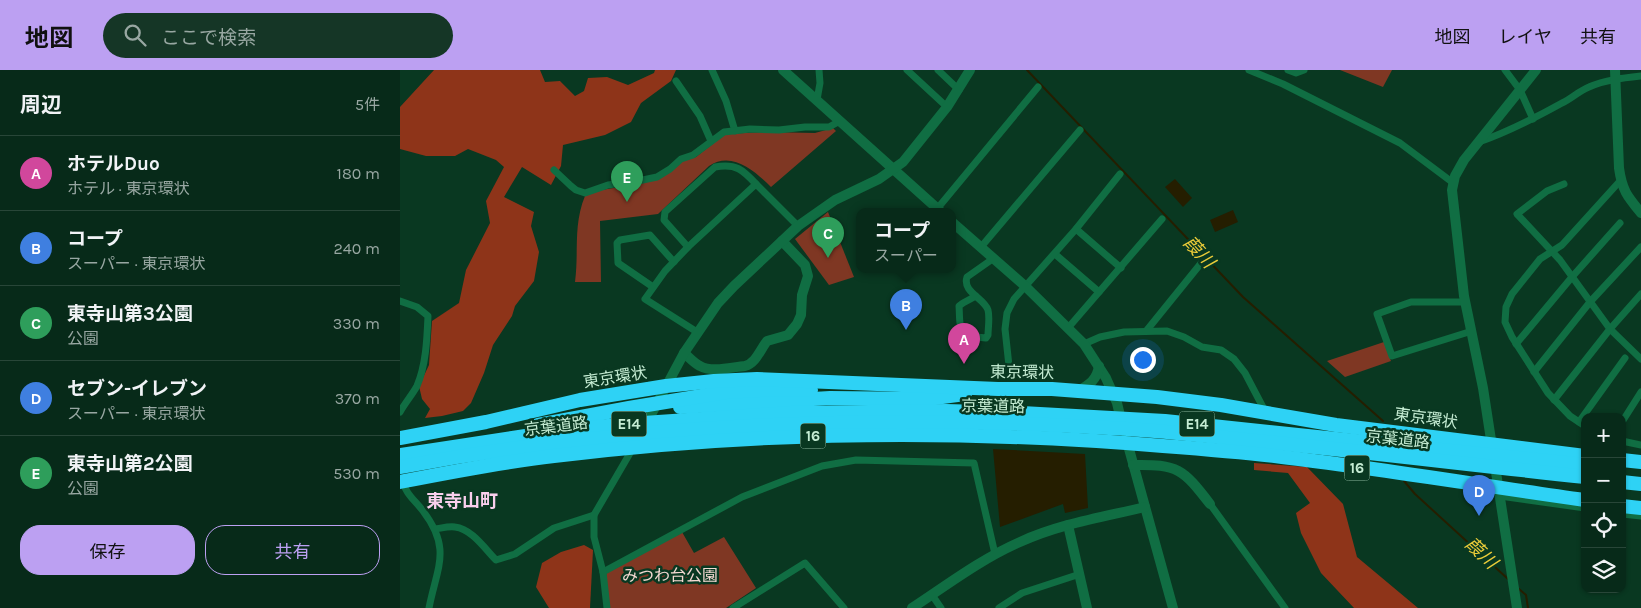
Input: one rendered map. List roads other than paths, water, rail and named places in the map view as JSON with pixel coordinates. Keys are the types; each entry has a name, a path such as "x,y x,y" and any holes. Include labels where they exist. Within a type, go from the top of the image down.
{"highway":[{"name":"東京環状","path":"400,438 486,422 580,400 714,381 757,379 1078,391 1157,397 1336,425 1581,456"},
{"path":"629,408 830,398 927,399 998,389"},
{"path":"420,451 629,408 726,392 779,390 1072,397 1142,403 1264,419 1336,425"},
{"name":"京葉道路","path":"401,475 498,451 626,436 946,410 1165,421 1532,466 1581,476"},
{"name":"京葉道路","path":"400,455 555,432 629,424 736,416 859,417"},
{"name":"16","path":"401,475 634,446 839,435 935,434 1128,443 1282,457 1500,492 1581,500"},
{"path":"1626,460 1641,462"},
{"name":"京葉道路","path":"1532,466 1581,465"},
{"path":"1626,469 1641,471"},
{"path":"1626,482 1641,484"},
{"path":"1626,506 1641,508"}],"street":[{"path":"712,70 726,101 735,130"},
{"path":"784,70 936,208"},
{"path":"817,100 820,83 819,70"},
{"path":"907,70 947,107"},
{"path":"938,70 959,90"},
{"path":"607,608 603,572 594,537 594,515 697,332 718,303 734,286 798,226 835,200 879,180 903,162 947,107 970,70"},
{"path":"1249,70 1282,84 1400,142 1452,182"},
{"path":"1288,70 1296,73 1304,70"},
{"path":"1505,70 1520,90 1533,119"},
{"path":"1517,608 1500,492 1472,331 1465,302 1452,200 1452,182 1458,168 1536,70"},
{"path":"1477,143 1502,134 1533,119 1616,74 1641,76"},
{"path":"1616,74 1620,181 1626,194 1641,213"},
{"path":"676,81 700,116 711,141"},
{"path":"940,208 1038,87"},
{"path":"554,170 576,190 586,193 608,185 657,177 681,159 693,155 724,132 750,129 829,128 840,121"},
{"path":"981,247 1080,130"},
{"path":"688,247 664,220 665,212 715,167 723,165 742,170 798,226"},
{"path":"1009,366 1005,329 1007,313 1014,299 1055,254 1120,174"},
{"path":"1581,423 1554,400 1534,372 1516,344 1506,322 1506,307 1512,294 1540,259 1562,245 1620,181"},
{"path":"697,332 645,299 688,247 756,184"},
{"path":"1564,184 1547,191 1517,214 1572,277 1610,329 1641,359"},
{"path":"1068,328 1162,219"},
{"path":"1516,344 1620,223"},
{"path":"956,225 1025,286 1068,328 1084,344 1099,366 1113,393 1173,608"},
{"path":"1076,229 1121,268"},
{"path":"653,287 618,263 617,243 620,240 650,235 674,262"},
{"path":"684,353 705,368 745,366 754,360 767,341 788,335 797,324 801,314 802,295 808,276 805,266 782,241"},
{"path":"1534,372 1590,302 1641,247"},
{"path":"1055,254 1099,292"},
{"path":"976,296 959,306 960,325 962,332 966,336 986,338 988,336 987,307 967,286 966,281 967,277 994,258"},
{"path":"1147,330 1202,262"},
{"path":"1554,400 1610,329 1641,294"},
{"path":"400,301 417,306 428,316 426,345 420,376 413,393 400,412"},
{"path":"1465,302 1411,302 1377,314 1392,356 1472,331"},
{"path":"1084,344 1100,337 1147,330 1167,331 1184,337 1202,348 1221,350 1234,359 1245,373 1266,413"},
{"path":"1589,413 1625,358"},
{"path":"1078,391 1089,385 1095,378 1099,366"},
{"path":"1626,416 1641,392"},
{"path":"1626,442 1641,445"},
{"path":"603,572 742,497 822,466 856,460 974,463 995,554"},
{"path":"1133,465 1160,466 1180,472 1192,480 1285,608"},
{"path":"401,475 406,491 435,529 439,544 441,560 430,608"},
{"path":"1500,492 1581,507"},
{"path":"912,608 995,554 1030,538 1068,525 1145,507"},
{"path":"1626,514 1641,516"},
{"path":"435,529 455,527 469,532 496,560 514,554 554,528 594,515"},
{"path":"1068,525 1080,574 1085,607"},
{"path":"733,608 806,563 844,608"},
{"path":"999,608 1022,593 1080,574"},
{"path":"932,595 941,608"}],"waterway":[{"name":"葭川","path":"1027,70 1243,297 1383,421"},
{"name":"葭川","path":"1404,481 1415,494 1508,579"},
{"name":"葭川","path":"1519,589 1526,595 1528,608"}],"place":[{"name":"東寺山第2公園","path":"627,202"},
{"name":"東寺山第3公園","path":"828,258"},
{"name":"コープ","path":"906,330"},
{"name":"ホテルDuo","path":"964,364"},
{"name":"セブン-イレブン","path":"1479,516"}],"district":[{"name":"東寺山町","path":"462,501"}],"park label":[{"name":"みつわ台公園","path":"670,575"}]}
